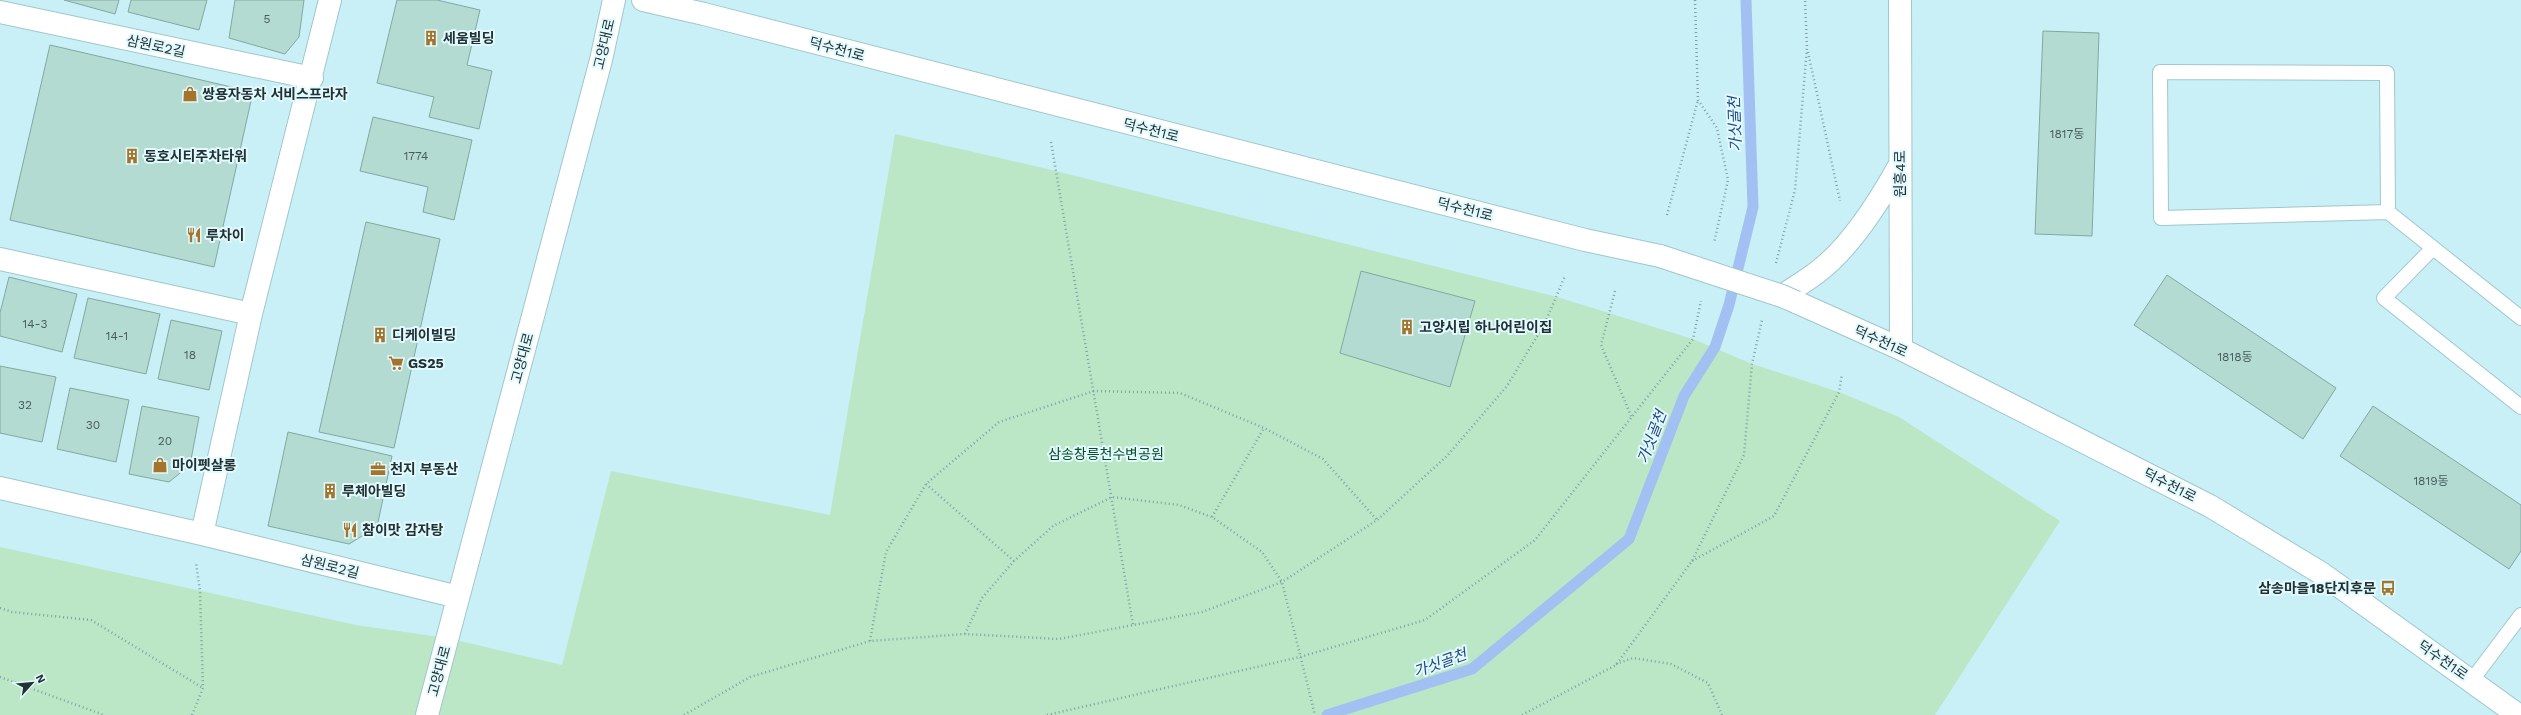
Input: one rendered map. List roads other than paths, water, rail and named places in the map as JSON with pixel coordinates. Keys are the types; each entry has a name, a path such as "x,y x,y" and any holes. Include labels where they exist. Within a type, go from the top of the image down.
{"street":[{"path":"202,534 251,314 312,78 330,0"},
{"name":"고양대로","path":"427,715 601,60 614,0"},
{"name":"덕수천1로","path":"643,0 704,14 1577,238 1660,256 1789,299 1901,349 2210,506 2321,573 2472,680 2518,715"},
{"name":"원흥4로","path":"1900,0 1899,165 1901,349"},
{"name":"삼원로2길","path":"0,12 312,78"},
{"path":"1789,299 1822,270 1877,205 1899,165"},
{"path":"0,259 251,314"},
{"name":"삼원로2길","path":"0,488 202,534 458,597"}],"lane":[{"path":"2388,212 2387,73 2160,72 2162,218 2388,212 2521,318"},
{"path":"2433,248 2384,298 2521,407"},
{"path":"2472,680 2521,615"}],"waterway":[{"name":"가싯골천","path":"1327,715 1472,669 1629,539 1684,396 1715,347 1729,305 1753,207 1746,0"}],"place":[{"name":"세움빌딩","path":"431,38"},
{"name":"쌍용자동차 서비스프라자","path":"190,94"},
{"name":"동호시티주차타워","path":"132,156"},
{"name":"루차이","path":"194,235"},
{"name":"고양시립 하나어린이집","path":"1407,327"},
{"name":"디케이빌딩","path":"380,335"},
{"name":"GS25","path":"396,363"},
{"name":"마이펫살롱","path":"160,465"},
{"name":"천지 부동산","path":"378,469"},
{"name":"루체아빌딩","path":"330,491"},
{"name":"참이맛 감자탕","path":"350,530"},
{"name":"삼송마을18단지후문","path":"2388,588"}],"park label":[{"name":"삼송창릉천수변공원","path":"1106,454"}]}
